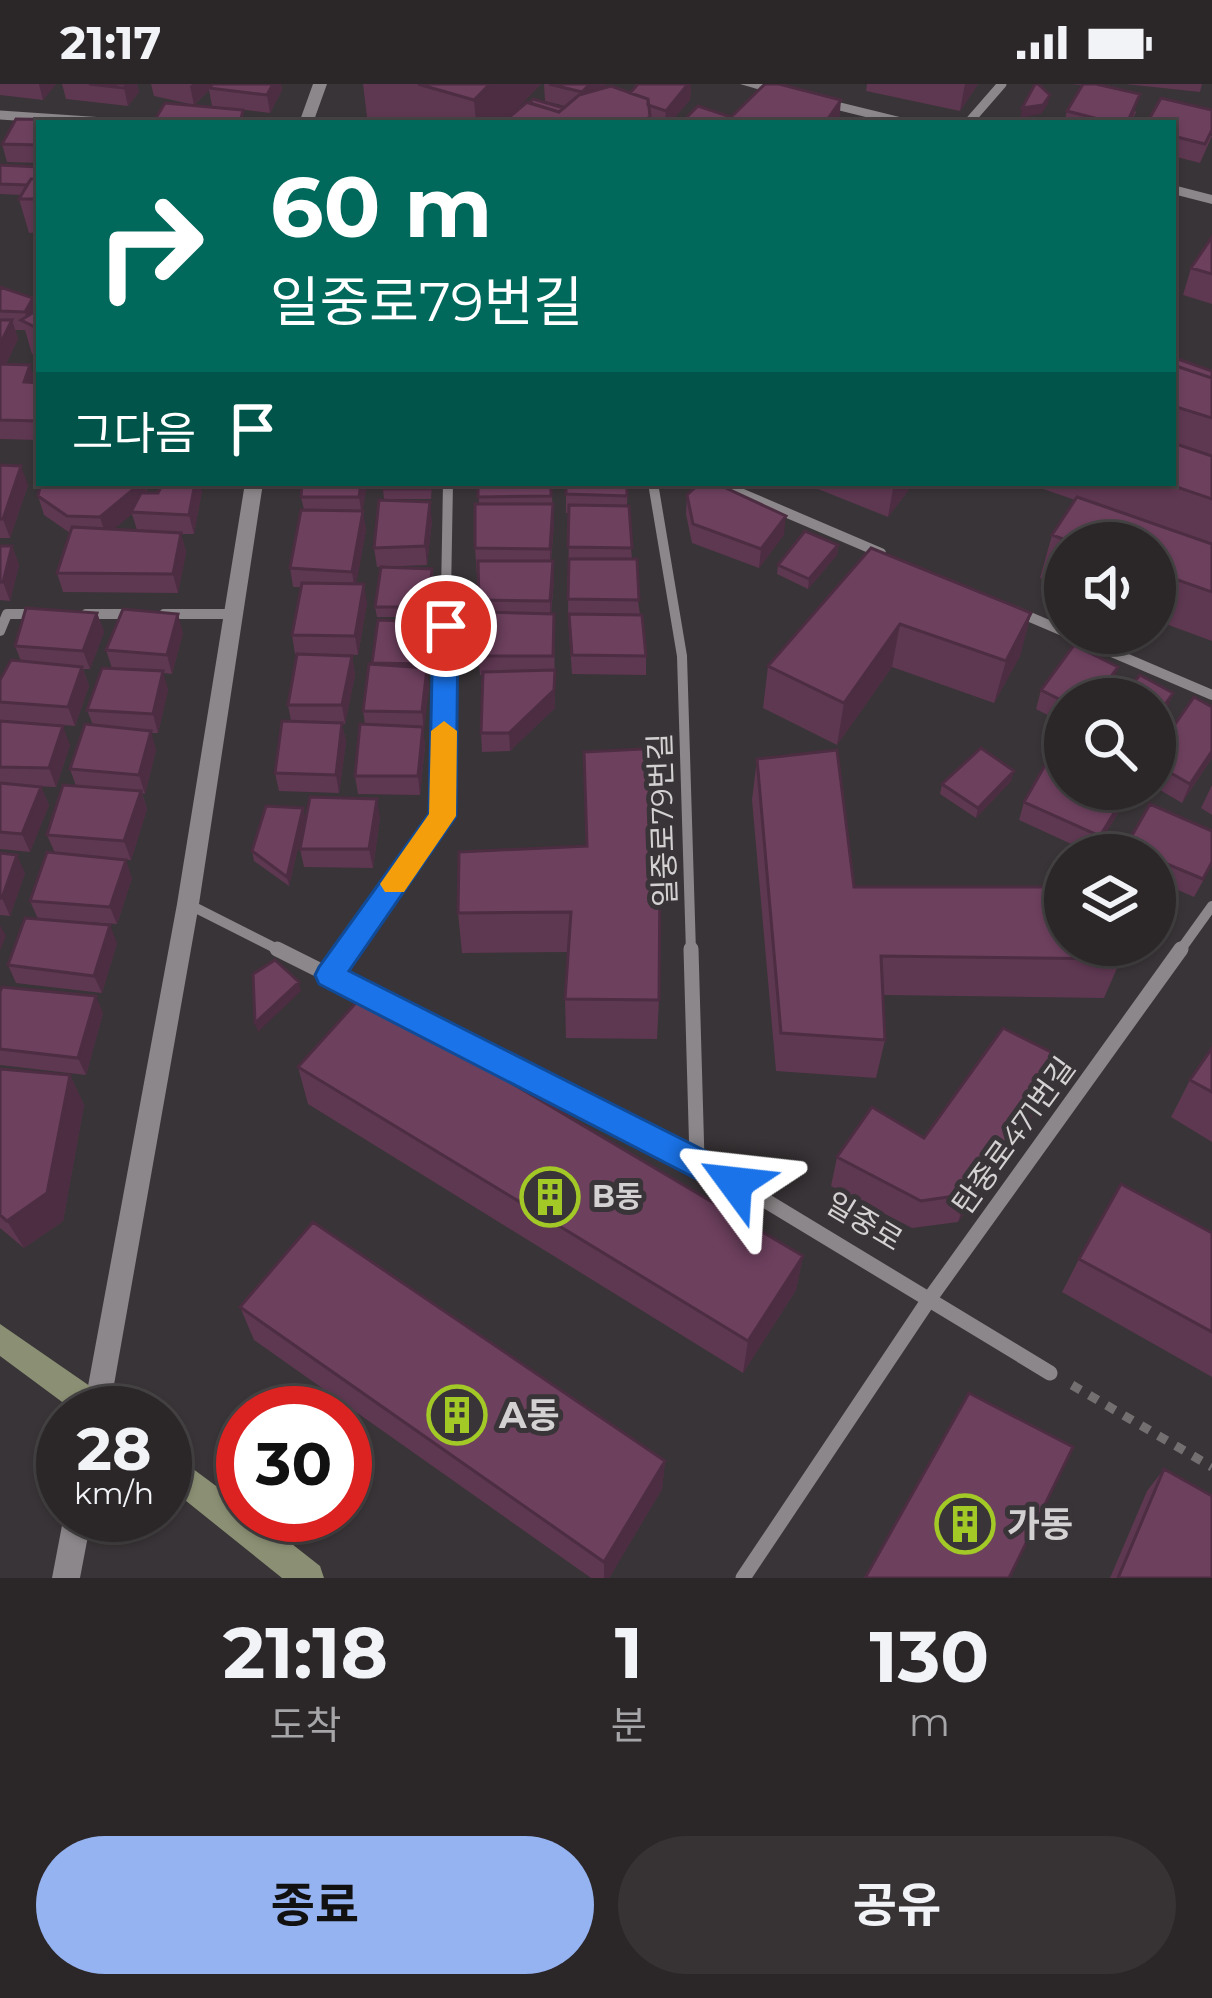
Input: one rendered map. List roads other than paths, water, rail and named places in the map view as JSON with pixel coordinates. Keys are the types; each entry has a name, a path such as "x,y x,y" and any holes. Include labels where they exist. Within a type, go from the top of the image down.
{"main road":[{"path":"0,1338 64,1386"},
{"path":"192,1486 308,1578"}],"street":[{"path":"747,84 895,120"},
{"path":"971,120 1002,84"},
{"path":"306,120 316,85"},
{"path":"0,116 67,120"},
{"path":"1176,190 1212,200"},
{"path":"103,1386 188,904 254,486"},
{"path":"330,975 442,816 448,486"},
{"name":"일중로79번길","path":"654,486 682,656 697,1159"},
{"path":"724,486 891,557"},
{"path":"1000,604 1044,623"},
{"path":"0,631 7,614 50,614"},
{"path":"72,614 137,614"},
{"path":"159,614 233,614"},
{"path":"1115,654 1212,695"},
{"name":"일중로","path":"188,904 697,1159 1051,1372"},
{"name":"탄중로471번길","path":"743,1578 928,1301 1212,907"},
{"path":"66,1578 73,1542"}],"place":[{"name":"B동","path":"550,1197"},
{"name":"A동","path":"457,1415"},
{"name":"가동","path":"965,1524"}]}
